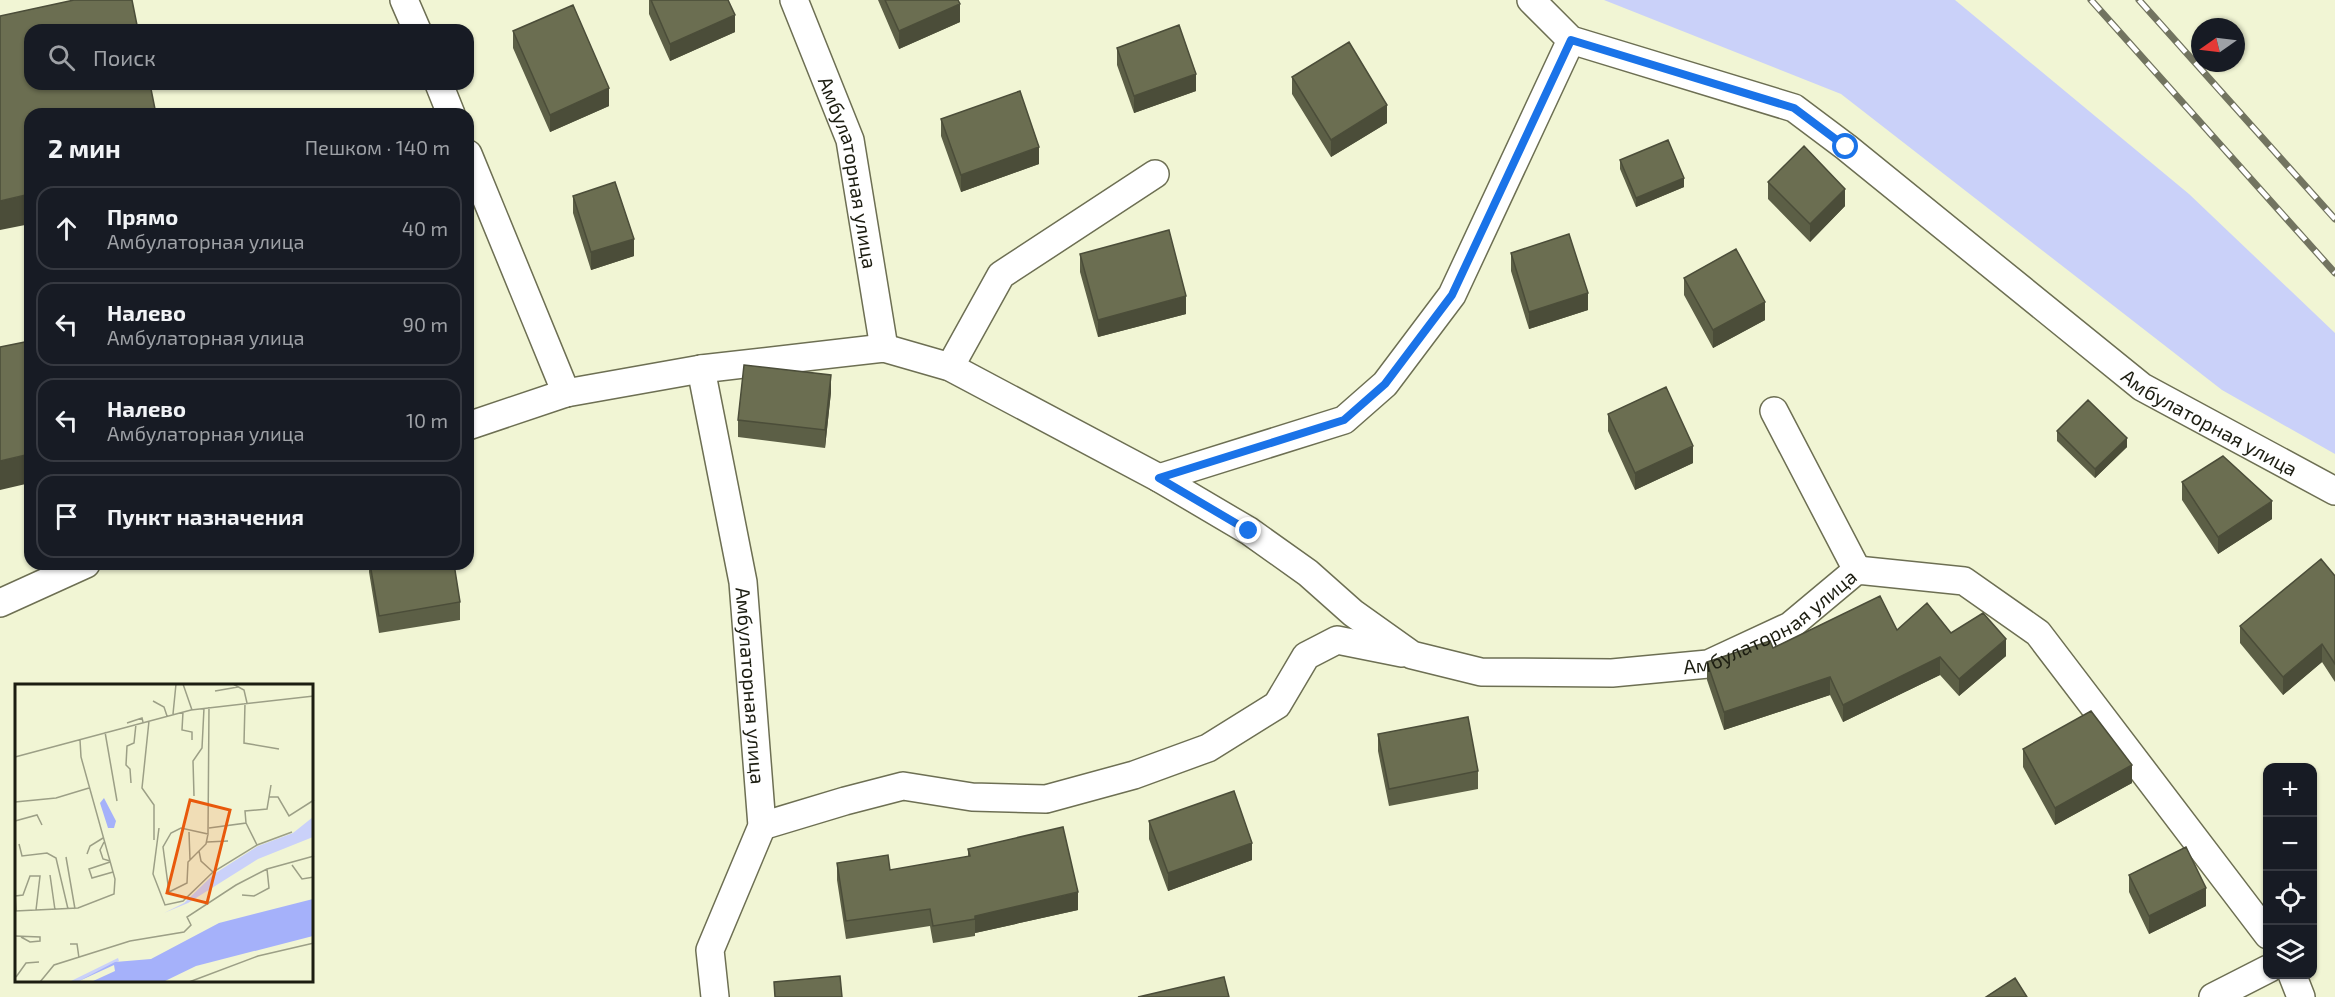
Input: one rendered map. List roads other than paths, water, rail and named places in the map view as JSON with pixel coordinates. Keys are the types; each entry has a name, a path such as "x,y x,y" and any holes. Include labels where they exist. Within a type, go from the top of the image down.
{"lane":[{"path":"404,0 414,24"},
{"name":"Амбулаторная улица","path":"794,0 850,140 884,348"},
{"name":"Амбулаторная улица","path":"1531,0 1571,40 1794,108 1846,147 2142,387 2335,491"},
{"path":"1159,478 1344,420 1385,384 1452,295 1571,40"},
{"path":"441,90 449,108"},
{"path":"474,168 567,393"},
{"path":"950,367 1001,274 1155,174"},
{"name":"Амбулаторная улица","path":"474,424 567,393 700,369 884,348 950,367 1159,478 1249,531 1308,573 1353,613 1412,655 1480,672 1612,673 1708,664 1790,626 1857,570 1964,581 2038,633 2263,928"},
{"name":"Амбулаторная улица","path":"700,369 743,582 762,826 711,950 715,997"},
{"path":"1774,411 1857,570"},
{"path":"0,603 73,570"},
{"path":"762,826 903,786 972,797 1046,799 1134,775 1208,748 1277,705 1306,656 1337,640 1412,655"},
{"path":"2213,997 2263,972"},
{"path":"2294,979 2301,997"}],"railway":[{"path":"2091,0 2335,273"},
{"path":"2139,0 2335,219"}]}
